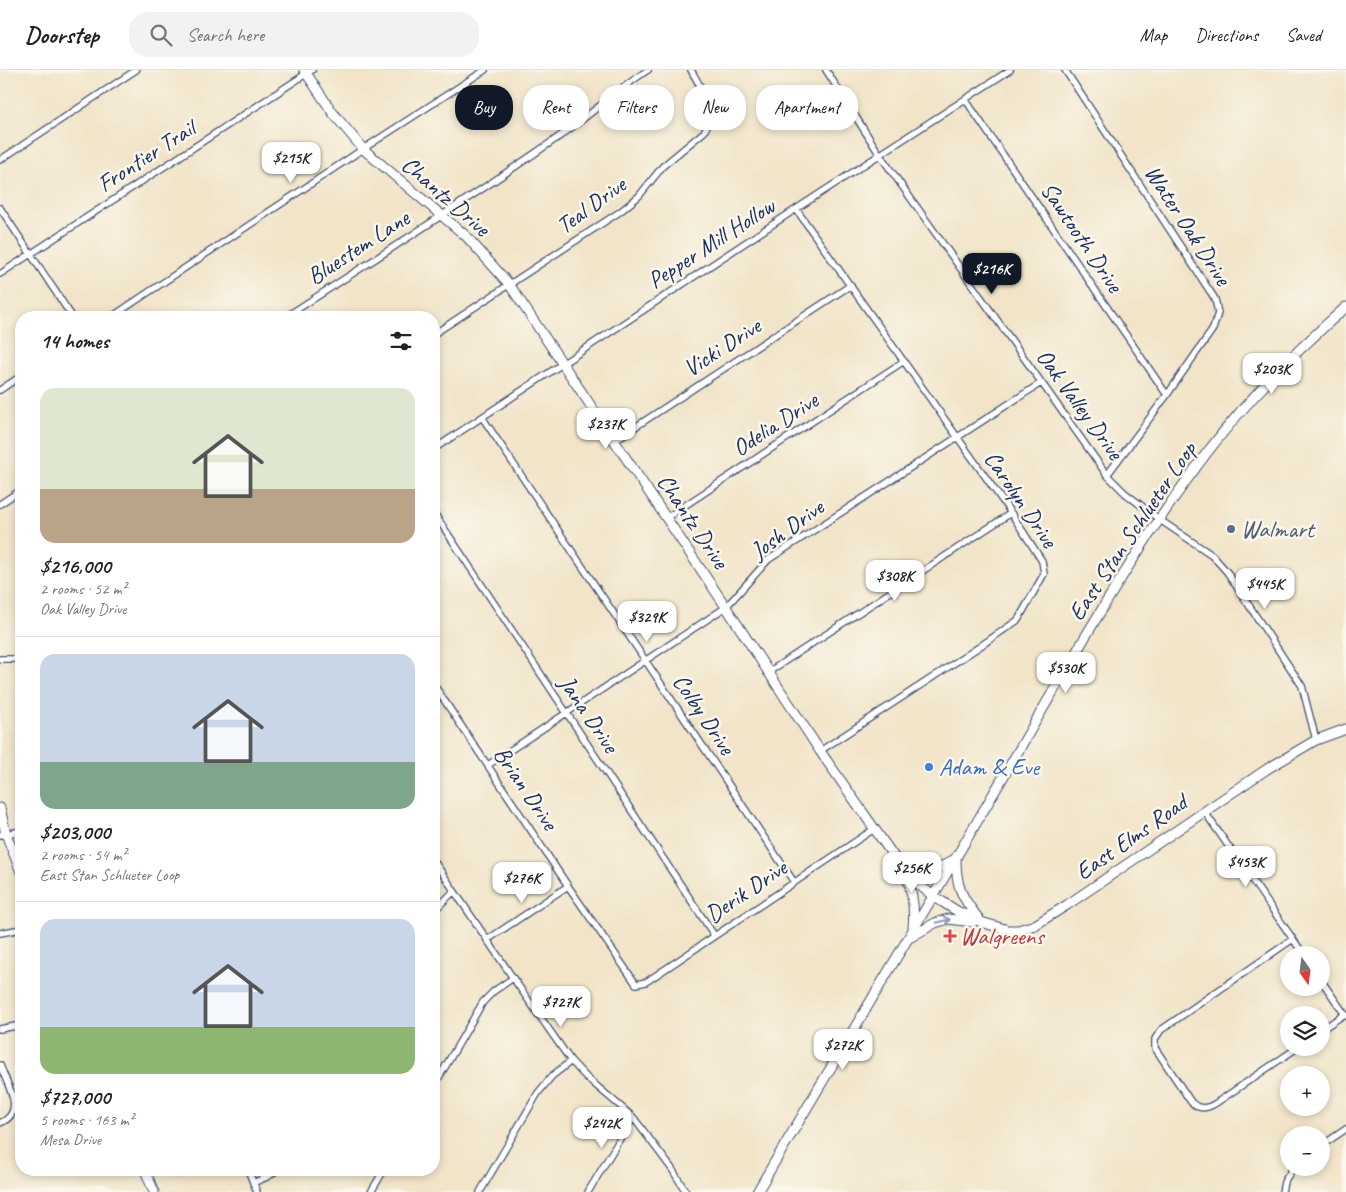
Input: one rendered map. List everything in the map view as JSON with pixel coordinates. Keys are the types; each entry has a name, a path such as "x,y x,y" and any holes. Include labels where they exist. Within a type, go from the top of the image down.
{"main road":[{"name":"Chantz Drive","path":"307,71 333,113 363,149 466,236 509,284 874,829 905,873 933,896"},
{"name":"East Stan Schlueter Loop","path":"757,1192 1082,644 1160,520 1206,454 1238,415 1276,374 1346,307"},
{"name":"East Elms Road","path":"933,896 957,911 981,922 1008,930 1018,930 1035,925 1267,769 1316,740 1346,729"},
{"path":"0,808 3,834 15,859"},
{"path":"910,936 914,917 909,885 905,873 927,873 938,870 956,858"},
{"path":"956,858 956,877 961,894 981,922"},
{"path":"910,936 935,923 948,919 981,922"},
{"path":"147,1176 154,1192"}],"street":[{"path":"0,160 136,70"},
{"path":"120,311 485,70"},
{"name":"Bluestem Lane","path":"295,311 561,135 648,70"},
{"name":"Teal Drive","path":"440,330 621,211 638,196 663,166 704,132 710,115 709,107 706,97 691,70"},
{"name":"Oak Valley Drive","path":"826,70 880,155 1107,475 1125,493 1160,520 1212,555 1227,572 1302,686 1316,740"},
{"name":"Pepper Mill Hollow","path":"440,445 1010,70"},
{"name":"Water Oak Drive","path":"1065,70 1216,299 1218,313 1213,329 1167,395 1107,475"},
{"name":"Frontier Trail","path":"0,274 307,71"},
{"name":"Sawtooth Drive","path":"966,99 1167,395"},
{"path":"0,208 68,311"},
{"name":"Carolyn Drive","path":"796,209 1011,513 1042,560 1044,574 1018,620 820,751"},
{"name":"Vicki Drive","path":"614,441 851,285"},
{"name":"Odelia Drive","path":"666,518 904,361"},
{"path":"0,390 15,380"},
{"name":"Josh Drive","path":"488,764 726,606 768,560 1041,382"},
{"name":"Colby Drive","path":"482,417 794,882"},
{"path":"0,504 15,494"},
{"path":"768,673 1011,513"},
{"name":"Jana Drive","path":"440,521 714,935"},
{"path":"0,659 15,659"},
{"name":"Brian Drive","path":"440,694 568,886 636,984 639,984"},
{"path":"1204,810 1298,946"},
{"name":"Derik Drive","path":"639,984 646,982 874,829"},
{"path":"440,870 512,978 571,1061 586,1077 619,1103 633,1117 672,1169 686,1192"},
{"path":"487,940 568,886"},
{"path":"440,905 454,891"},
{"path":"0,933 15,929"},
{"path":"1285,1056 1210,1107 1202,1109 1191,1102 1158,1055 1154,1044 1160,1030 1293,938"},
{"path":"440,1076 483,1002 512,978"},
{"path":"1330,993 1346,1015 1330,1025"},
{"path":"0,1030 15,1026"},
{"path":"480,1192 538,1093 552,1076 571,1061"},
{"path":"0,1065 15,1104 14,1112 8,1120 0,1123"},
{"path":"588,1192 633,1117"},
{"path":"1330,1140 1346,1128"},
{"path":"250,1176 257,1192"},
{"path":"253,1183 269,1176"},
{"path":"371,1192 380,1176"},
{"path":"1282,1192 1284,1182 1288,1176"}],"place":[{"name":"Walmart","path":"1231,529"},
{"name":"Adam & Eve","path":"929,767"},
{"name":"Walgreens","path":"950,936"}]}
